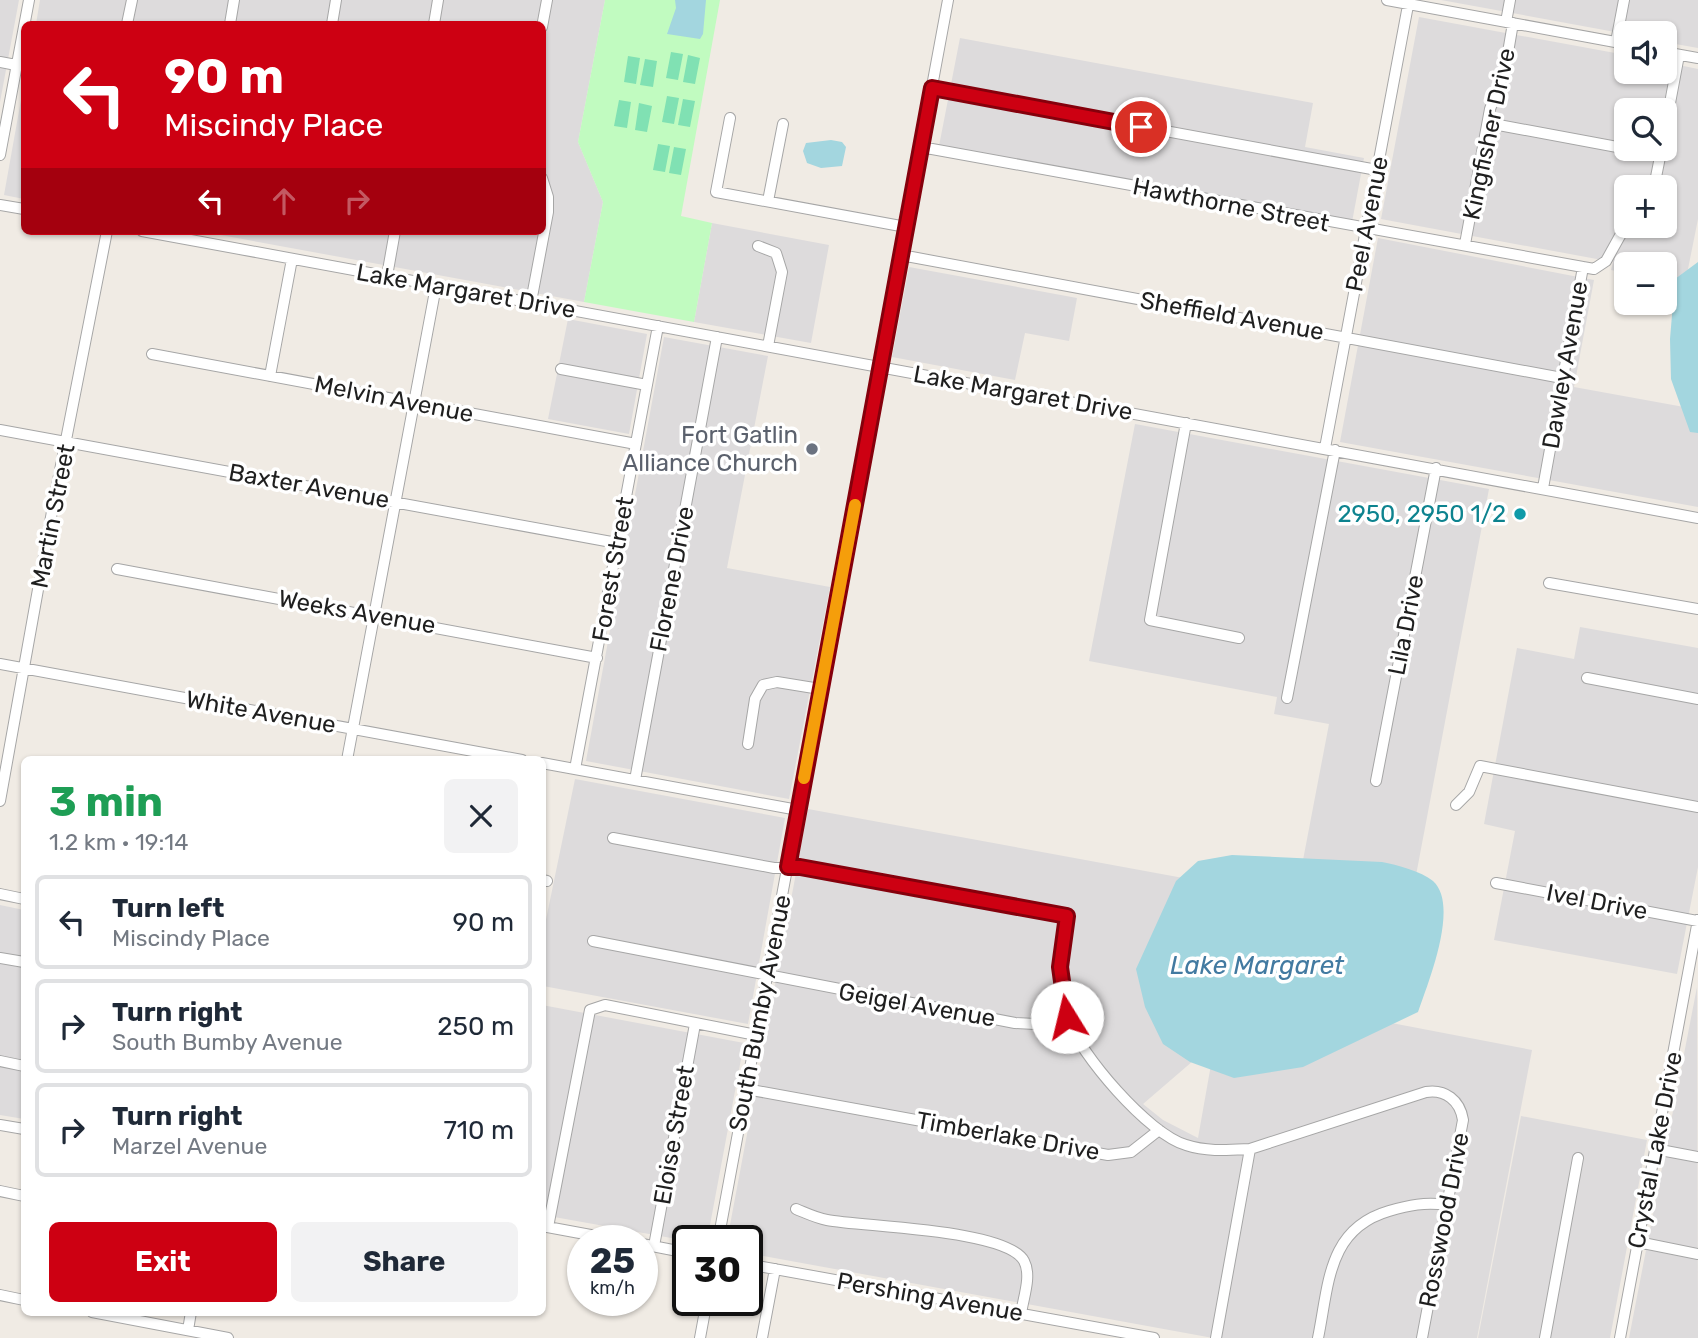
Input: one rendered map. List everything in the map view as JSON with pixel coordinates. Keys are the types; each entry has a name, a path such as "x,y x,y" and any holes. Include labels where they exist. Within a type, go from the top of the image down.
{"street":[{"path":"25,21 29,0"},
{"path":"128,21 132,0"},
{"path":"230,21 234,0"},
{"path":"332,21 336,0"},
{"path":"434,21 438,0"},
{"path":"543,21 547,0"},
{"name":"South Bumby Avenue","path":"721,1225 948,0"},
{"path":"1387,0 1614,42"},
{"name":"Kingfisher Drive","path":"1465,244 1488,123 1505,70 1510,0"},
{"path":"1623,21 1624,0"},
{"name":"Peel Avenue","path":"1287,698 1330,449 1346,337 1408,2"},
{"path":"0,155 21,40"},
{"path":"1671,98 1679,55 1698,58"},
{"path":"0,62 16,65"},
{"path":"932,88 1377,170"},
{"path":"730,118 716,192 906,227"},
{"path":"1488,123 1614,144"},
{"path":"768,201 783,124"},
{"name":"Hawthorne Street","path":"921,147 1583,267"},
{"path":"546,191 546,223"},
{"path":"0,205 21,208"},
{"name":"Martin Street","path":"0,801 106,235"},
{"name":"Lake Margaret Drive","path":"190,235 292,259 436,286 1698,517"},
{"path":"387,276 394,235"},
{"path":"531,303 544,235"},
{"name":"Dawley Avenue","path":"1543,488 1583,267 1601,267 1618,238"},
{"path":"758,246 776,253 782,272 768,346"},
{"name":"Sheffield Avenue","path":"901,255 1562,378"},
{"path":"270,376 292,259"},
{"path":"348,756 436,286"},
{"name":"Forest Street","path":"575,769 658,326"},
{"name":"Florene Drive","path":"635,780 717,337"},
{"name":"Melvin Avenue","path":"152,354 636,444"},
{"path":"561,369 647,386"},
{"path":"1186,423 1150,620 1240,638"},
{"name":"Baxter Avenue","path":"0,430 617,543"},
{"name":"Lila Drive","path":"1376,781 1436,468"},
{"name":"Weeks Avenue","path":"117,569 597,658"},
{"path":"1549,583 1698,609"},
{"name":"White Avenue","path":"0,664 501,756"},
{"path":"1587,678 1698,699"},
{"path":"748,744 755,699 763,685 777,682 820,689"},
{"path":"546,764 798,810"},
{"path":"1457,805 1469,792 1480,766 1698,807"},
{"path":"613,838 775,868 800,867 1067,916 1060,967 1067,1017 1090,1060 1159,1130 1175,1141 1196,1148 1223,1151 1250,1149 1216,1338"},
{"name":"Ivel Drive","path":"1496,883 1698,921"},
{"path":"0,894 21,898"},
{"name":"Crystal Lake Drive","path":"1620,1338 1655,1149 1693,976 1698,921"},
{"name":"Geigel Avenue","path":"593,942 1015,1023 1035,1024 1067,1017"},
{"path":"0,957 21,961"},
{"path":"546,1222 588,1014 594,1007 605,1005 756,1035"},
{"name":"Eloise Street","path":"652,1225 695,1024"},
{"path":"0,1061 21,1065"},
{"name":"Timberlake Drive","path":"746,1089 1108,1155 1131,1152 1159,1130"},
{"name":"Rosswood Drive","path":"1250,1149 1426,1092 1443,1092 1457,1103 1463,1120 1422,1338"},
{"path":"0,1125 21,1128"},
{"path":"1655,1149 1698,1157"},
{"path":"1545,1338 1578,1158"},
{"path":"0,1191 21,1195"},
{"path":"1318,1338 1333,1262 1338,1250 1356,1226 1381,1214 1416,1204 1447,1205"},
{"path":"796,1209 827,1220 895,1225 1007,1246 1022,1258 1026,1266 1021,1314"},
{"path":"546,1227 567,1231"},
{"path":"1638,1242 1698,1254"},
{"name":"Pershing Avenue","path":"763,1267 1148,1338"},
{"path":"762,1338 775,1269"},
{"path":"0,1296 21,1300"},
{"path":"113,1316 228,1338"},
{"path":"188,1330 190,1316"},
{"path":"700,1338 704,1316"}],"shaded area":[{"path":"0,0 19,0 0,102"},
{"path":"40,0 605,0 578,142 603,202 584,302 221,235 546,235 546,21 36,21"},
{"path":"1441,0 1698,0 1698,48 1677,44 1677,21 1614,21 1614,32"},
{"path":"1419,17 1614,53 1614,84 1677,84 1677,65 1698,69 1698,219 1685,284 1677,282 1677,252 1614,252 1614,271 1611,270 1613,262 1381,219"},
{"path":"960,38 1313,103 1305,147 1364,158 1352,222 939,146"},
{"path":"21,100 21,198 4,195"},
{"path":"712,223 829,245 811,343 694,322"},
{"path":"1378,238 1594,280 1574,387 1684,407 1698,401 1698,507 1340,442"},
{"path":"909,267 1077,298 1069,341 1025,333 1015,380 892,357"},
{"path":"568,319 647,334 629,434 548,419"},
{"path":"664,337 768,356 727,568 830,587 789,799 586,761"},
{"path":"1135,424 1489,489 1407,923 1295,902 1329,724 1274,714 1277,697 1089,661"},
{"path":"1580,627 1698,648 1698,867 1677,974 1494,940 1515,831 1484,824 1517,648 1574,659"},
{"path":"575,779 785,818 748,1024 546,987 546,920"},
{"path":"808,809 1243,889 1225,991 1532,1050 1477,1338 1213,1338 763,1256 763,1225 730,1225","holes":["1215,1042 1198,1138 1163,1120 1143,1104"]},
{"path":"0,905 21,909 21,1118 0,1115"},
{"path":"1697,987 1698,1338 1629,1338"},
{"path":"546,1006 744,1043 710,1225 672,1225 672,1238 658,1236 658,1225 599,1225 546,1216"},
{"path":"1521,1116 1647,1140 1610,1338 1478,1338"}],"green space":[{"path":"605,0 720,0 681,216 712,223 694,322 584,302 603,202 578,142"},
{"path":"671,52 683,54 678,80 666,78"},
{"path":"688,55 700,58 695,84 683,82"},
{"path":"628,56 640,58 636,84 624,82"},
{"path":"645,59 657,61 653,87 640,85"},
{"path":"667,96 679,98 674,124 662,122"},
{"path":"683,99 695,101 690,127 678,125"},
{"path":"619,100 631,102 627,128 614,126"},
{"path":"639,103 652,106 647,132 635,130"},
{"path":"658,144 670,146 665,172 653,170"},
{"path":"674,147 686,149 681,175 669,173"}],"water":[{"path":"675,0 706,0 703,34 700,39 667,34 676,8"},
{"path":"831,140 842,142 846,147 842,166 821,168 807,163 803,151 806,143"},
{"path":"1698,262 1698,433 1690,432 1671,379 1670,339 1672,315 1677,315 1677,278"},
{"name":"Lake Margaret","path":"1232,855 1382,862 1416,871 1433,881 1441,892 1443,925 1434,964 1418,1012 1303,1067 1234,1078 1190,1062 1163,1044 1145,1007 1136,969 1176,881 1198,861"}],"slow traffic":[{"path":"804,778 855,505"}],"place":[{"name":"Fort Gatlin Alliance Church","path":"812,449"},
{"name":"2950, 2950 1/2","path":"1520,514"}],"route":[{"path":"1067,1017 1060,967 1067,916 788,867 932,88 1141,127"}]}
